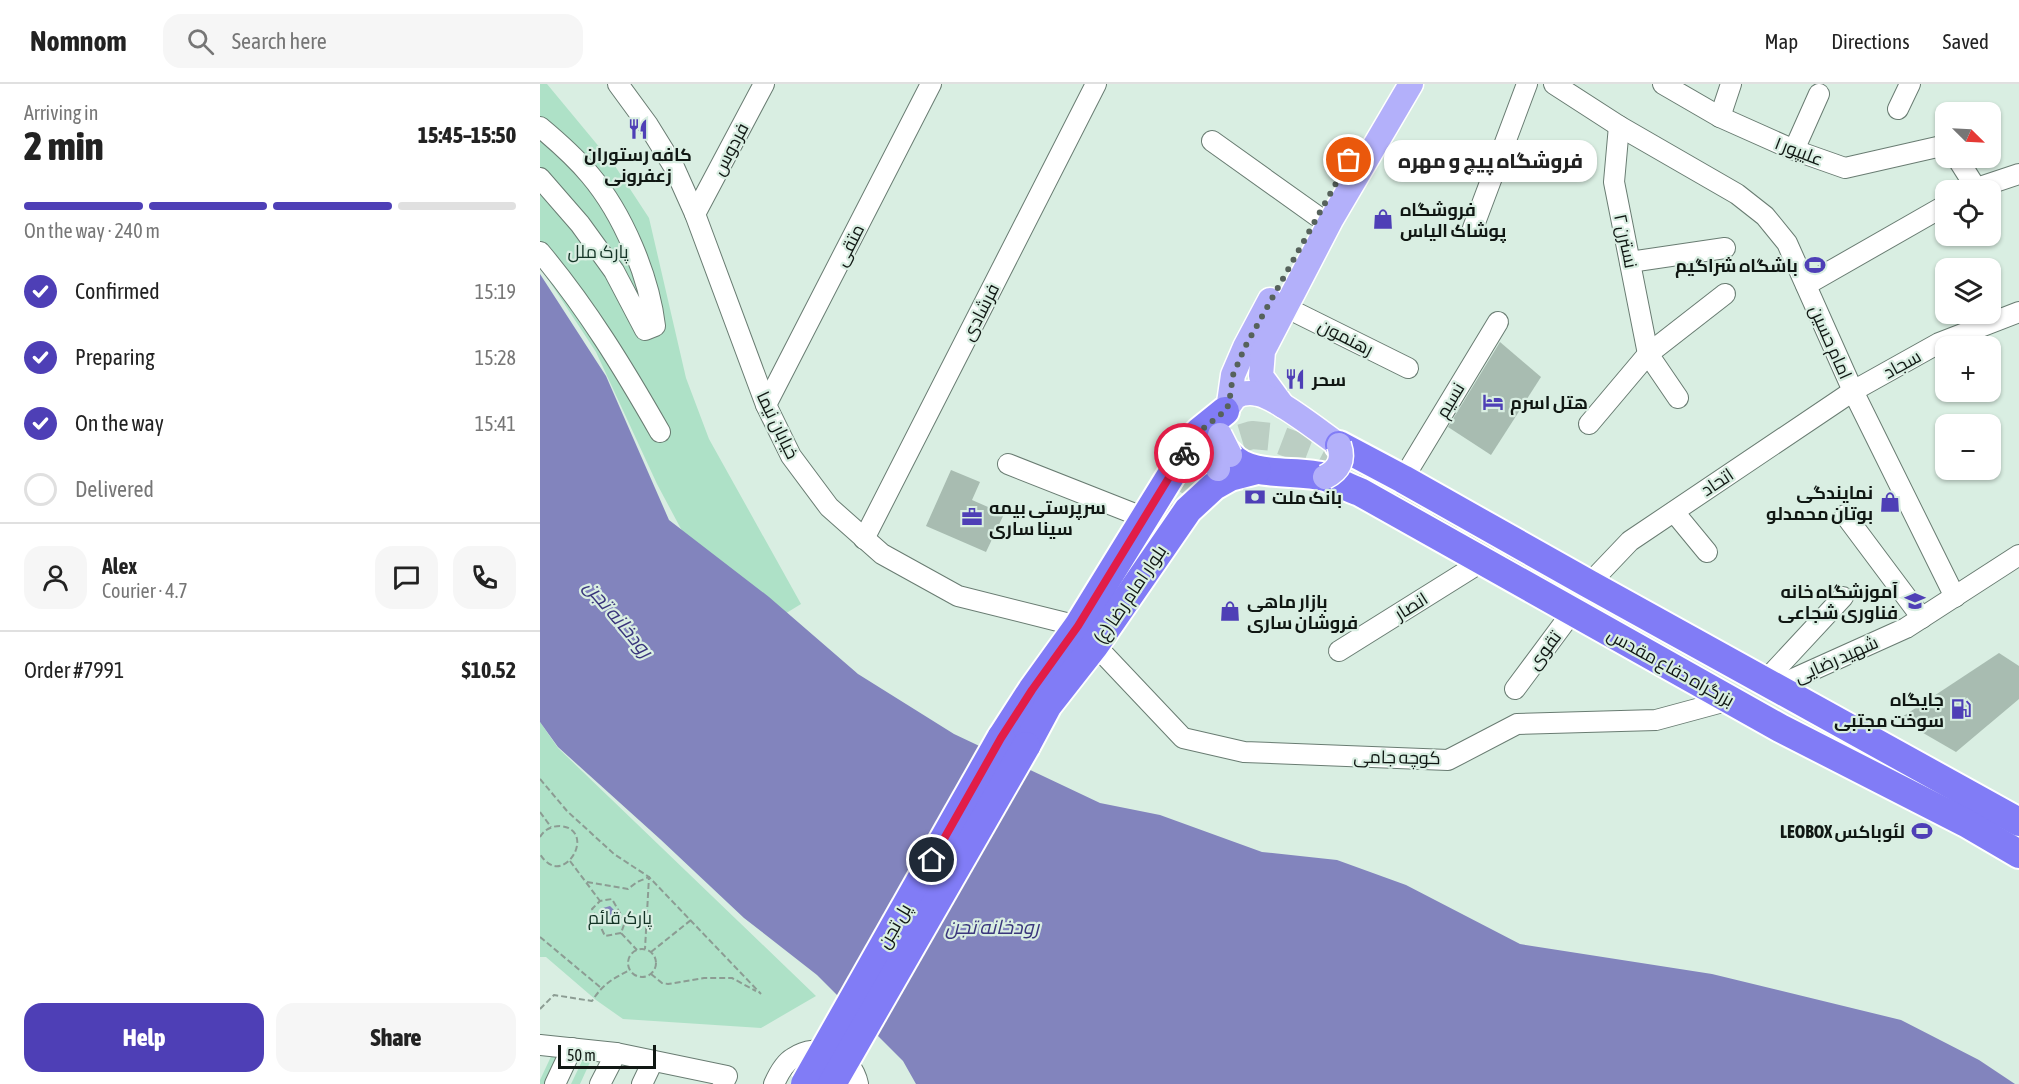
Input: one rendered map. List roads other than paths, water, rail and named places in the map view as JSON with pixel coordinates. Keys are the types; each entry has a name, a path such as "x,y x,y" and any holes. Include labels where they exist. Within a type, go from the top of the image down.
{"highway":[{"name":"بلوار امام رضا (ع)","path":"1014,742 1032,690 1055,660 1090,631 1188,510 1222,444 1199,432 1188,455 1145,518 1090,631 1048,705 1014,742"},
{"path":"1222,444 1240,465 1257,470 1346,468"},
{"name":"بزرگراه دفاع مقدس","path":"1346,468 1403,478 1730,700 1966,823 2019,854"},
{"name":"بزرگراه دفاع مقدس","path":"1346,468 1483,561 1578,595 1690,640 2019,822"},
{"name":"پل تجن","path":"805,1084 1014,742"},
{"name":"پل تجن","path":"832,1084 1014,742"}],"main road":[{"path":"1222,444 1233,375 1245,347 1392,84"},
{"path":"1346,468 1282,406 1261,376 1263,351 1331,220 1411,84"},
{"path":"1188,455 1205,450 1215,459 1222,444 1235,397 1254,393 1282,406"}],"street":[{"name":"خیابان نیما","path":"618,84 648,124 674,167 695,214 766,405 791,456 830,507 882,554 958,596 1090,631"},
{"name":"فردوس","path":"695,214 764,84"},
{"name":"متقی","path":"766,405 931,84"},
{"name":"فرشادی","path":"864,539 1096,84"},
{"path":"1473,228 1527,84"},
{"name":"امام حسین","path":"1554,84 1577,91 1619,126 1737,194 1765,216 1787,243 1853,391 1955,597"},
{"name":"علیپور ۱","path":"1663,84 1720,117 1794,150 1845,168 1935,148"},
{"path":"1720,117 1731,84"},
{"path":"1898,110 1910,84"},
{"path":"1794,150 1819,94"},
{"name":"نسترن ۲","path":"1619,126 1614,182 1648,354"},
{"path":"540,127 564,147 590,175 619,218 636,255 653,307 655,326 645,330 614,271 580,224 540,178"},
{"path":"1212,141 1317,216"},
{"path":"2001,180 2019,174"},
{"path":"1806,285 1935,211"},
{"path":"1630,262 1725,248"},
{"path":"540,252 593,321 660,432"},
{"path":"1589,424 1648,354 1725,294"},
{"name":"رهنمون","path":"1285,307 1408,368"},
{"name":"سجاد","path":"1853,391 1939,343 2019,312"},
{"name":"نسیم","path":"1403,478 1497,322"},
{"path":"1648,354 1678,398"},
{"name":"اتحاد","path":"1578,595 1630,541 1853,391"},
{"path":"1008,464 1145,518"},
{"path":"1674,512 1707,552"},
{"path":"1845,515 1922,618"},
{"name":"شهید رضایی","path":"1769,684 1906,628 2019,555"},
{"name":"انصار","path":"1339,651 1483,561"},
{"name":"تقوی","path":"1515,689 1578,595"},
{"path":"1769,684 1843,597"},
{"name":"کوچه جامی","path":"1090,631 1183,738 1244,752 1448,760 1517,724 1656,720 1730,700"},
{"path":"540,1045 616,1053 653,1061 687,1076 727,1076 723,1084"},
{"path":"555,1084 572,1048"},
{"path":"774,1084 791,1059 808,1050 827,1050 844,1059 856,1074 858,1084"},
{"path":"600,1084 616,1053"},
{"path":"642,1084 653,1061"}],"water":[{"name":"رودخانه تجن","path":"540,274 606,376 669,520 769,597 858,674 954,734 1100,803 1160,815 1262,852 1337,860 1406,885 1520,944 1712,974 1901,1020 1979,1060 2015,1084 916,1084 903,1061 817,975 744,918 558,747 540,722"},
{"path":"610,906 616,912 617,918 614,923 607,926 599,914 603,908"}],"tunnel":[{"path":"1160,529 1212,451 1232,441 1252,435 1272,437 1319,455 1551,578"}],"place":[{"name":"کافه رستوران زعفرونی","path":"638,129"},
{"name":"فروشگاه پیچ و مهره","path":"1349,160"},
{"name":"فروشگاه پوشاک الیاس","path":"1383,219"},
{"name":"باشگاه شراگیم","path":"1815,265"},
{"name":"سحر","path":"1295,379"},
{"name":"هتل اسرم","path":"1493,402"},
{"name":"بانک ملت","path":"1255,497"},
{"name":"نمایندگی بوتان محمدلو","path":"1890,502"},
{"name":"سرپرستی بیمه سینا ساری","path":"972,517"},
{"name":"آموزشگاه خانه فناوری شجاعی","path":"1915,601"},
{"name":"بازار ماهی فروشان ساری","path":"1230,611"},
{"name":"جایگاه سوخت مجتبی","path":"1961,709"},
{"name":"LEOBOX لئوباکس","path":"1922,831"}],"park label":[{"name":"پارک ملل","path":"598,251"},
{"name":"پارک قائم","path":"620,917"}]}
